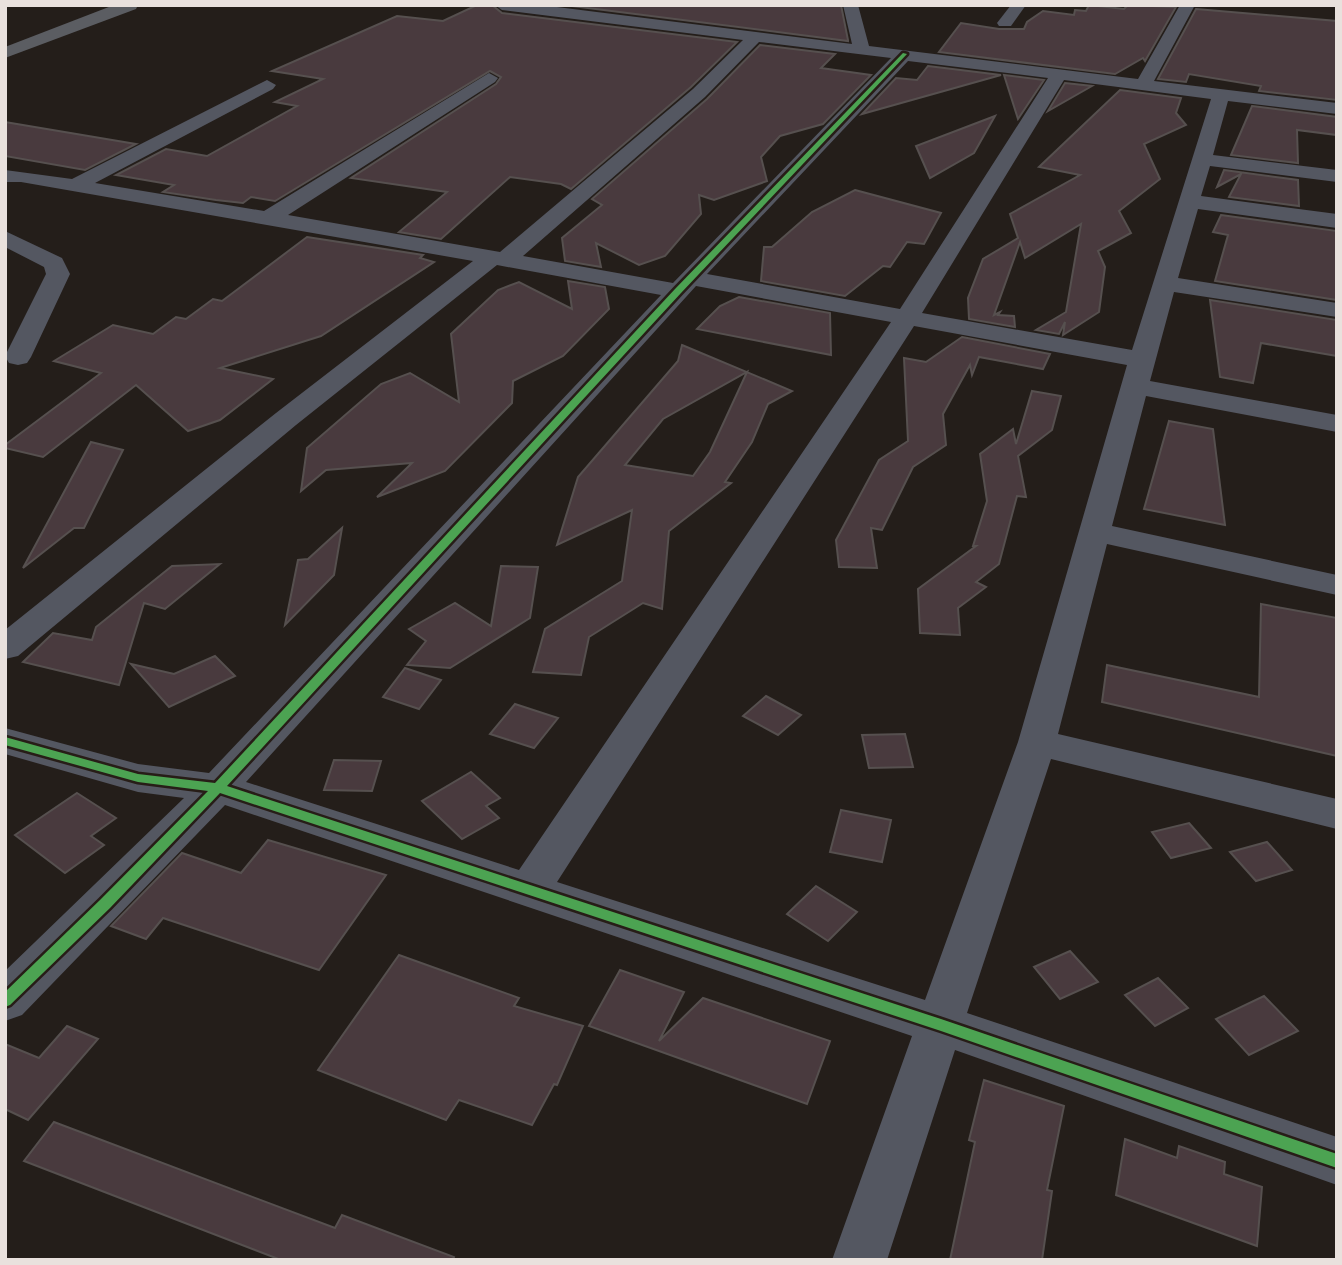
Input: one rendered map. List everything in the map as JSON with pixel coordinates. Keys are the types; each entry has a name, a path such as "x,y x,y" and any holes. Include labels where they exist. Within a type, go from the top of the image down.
{"highway":[{"path":"5,53 130,5"}],"street":[{"path":"502,5 1337,109"},
{"path":"592,16 610,5"},
{"path":"850,5 862,49"},
{"path":"1005,23 1019,5"},
{"path":"1143,85 1188,5"},
{"path":"696,29 720,13"},
{"path":"5,648 498,258 699,93 756,36"},
{"path":"5,1001 218,788 684,285 905,54"},
{"path":"529,890 907,317 1059,75"},
{"path":"270,217 489,78"},
{"path":"75,185 267,85"},
{"path":"859,1260 1037,742 1138,373 1221,95"},
{"path":"1201,159 1337,176"},
{"path":"5,176 270,217 498,258 907,317 1337,424"},
{"path":"1188,201 1337,221"},
{"path":"5,238 54,263 58,274 18,357"},
{"path":"1165,283 1337,310"},
{"path":"1094,532 1337,585"},
{"path":"5,741 138,778 218,788 941,1024 1337,1161"},
{"path":"1037,742 1337,814"}],"building":[{"path":"477,5 492,5 502,13 737,42 691,87 571,189 561,184 510,177 441,239 399,232 447,192 351,178 496,84 501,77 490,71 275,201 251,197 243,203 163,192 174,185 116,175 166,149 207,156 297,106 275,102 323,79 272,71 397,16 443,21"},
{"path":"564,5 841,5 848,41"},
{"path":"1089,5 1124,9 1128,5 1176,7 1145,61 1143,58 1115,74 939,52 961,23 999,29 1024,29 1027,22 1043,11 1074,15 1075,10 1086,11"},
{"path":"1196,9 1337,21 1337,100 1259,91 1261,86 1189,74 1186,82 1158,79"},
{"path":"760,45 835,54 821,68 871,75 823,124 780,136 761,157 767,181 714,200 699,195 701,214 665,256 639,265 596,243 601,267 565,261 562,238 602,205 592,199 707,99"},
{"path":"928,66 1001,75 862,114 896,78 917,80"},
{"path":"1004,75 1044,80 1018,119"},
{"path":"1065,83 1092,86 1048,111"},
{"path":"1120,90 1181,98 1176,113 1186,125 1144,144 1160,179 1119,211 1131,233 1098,251 1105,267 1099,312 1063,335 1065,322 1059,334 1036,330 1066,312 1081,224 1025,258 1020,242 994,315 1000,312 998,315 1014,316 1015,327 969,319 968,298 983,259 1018,238 1010,214 1080,175 1039,167"},
{"path":"1252,106 1337,117 1337,135 1297,130 1298,163 1231,155"},
{"path":"995,116 974,153 930,178 916,146"},
{"path":"5,122 136,144 85,170 5,156"},
{"path":"1224,170 1298,180 1299,206 1229,197 1241,174 1217,187"},
{"path":"855,190 941,213 924,244 907,242 890,267 883,266 845,296 761,281 764,247 772,247 812,212"},
{"path":"1221,215 1337,231 1337,300 1215,281 1228,235 1213,232"},
{"path":"307,237 423,255 420,258 434,262 321,336 220,368 273,379 220,420 188,431 136,385 43,457 5,448 5,445 101,373 54,361 113,325 153,334 176,317 186,319 213,299 222,301"},
{"path":"568,281 605,287 609,309 563,356 513,381 512,403 445,471 377,497 412,463 326,470 301,491 307,448 381,384 410,373 459,402 451,334 498,290 519,282 572,309"},
{"path":"739,297 830,313 831,355 697,329 720,306"},
{"path":"1210,300 1337,320 1337,356 1261,343 1253,383 1220,377"},
{"path":"962,337 1050,354 1043,369 979,357 972,375 970,365 943,414 946,445 913,467 882,530 871,528 877,568 839,567 836,540 879,460 908,441 904,358 926,362"},
{"path":"682,345 747,372 792,391 768,404 752,442 725,482 731,483 669,531 662,609 643,603 589,637 581,675 533,672 545,629 622,581 632,510 557,545 578,477 678,361","holes":["747,372 710,452 693,476 625,465 663,419"]},
{"path":"1032,391 1061,396 1052,430 1018,456 1026,497 1017,496 999,564 976,582 986,587 958,608 960,635 920,633 918,589 976,546 973,546 987,501 980,454 1013,429 1016,444"},
{"path":"1169,421 1213,429 1225,525 1144,509"},
{"path":"91,442 123,450 84,528 74,528 23,568"},
{"path":"342,528 334,575 285,625 298,560 308,559"},
{"path":"220,564 165,609 144,603 119,685 23,662 53,633 92,640 96,627 172,566"},
{"path":"501,566 538,567 530,618 450,668 407,665 426,641 409,629 455,603 491,626"},
{"path":"1261,604 1337,618 1337,756 1102,702 1107,665 1259,697"},
{"path":"215,656 235,676 169,707 131,664 174,674"},
{"path":"405,668 441,680 419,709 383,697"},
{"path":"766,696 801,715 778,735 743,716"},
{"path":"515,704 558,718 534,748 490,734"},
{"path":"905,734 913,767 869,768 862,735"},
{"path":"334,760 381,761 372,791 324,790"},
{"path":"471,772 500,798 486,806 499,818 462,839 422,801"},
{"path":"77,793 116,818 91,836 104,845 65,873 15,835"},
{"path":"841,810 891,820 882,862 830,852"},
{"path":"1189,823 1211,848 1171,858 1152,832"},
{"path":"268,840 386,875 319,970 163,918 146,939 111,926 182,853 241,873"},
{"path":"1267,842 1292,870 1256,881 1230,852"},
{"path":"816,886 857,912 828,941 787,914"},
{"path":"1070,951 1098,982 1060,999 1034,967"},
{"path":"399,955 519,998 514,1006 583,1026 557,1085 554,1084 532,1125 459,1100 446,1120 318,1070"},
{"path":"620,970 684,992 659,1041 703,998 830,1041 807,1104 589,1026"},
{"path":"1158,978 1188,1008 1155,1026 1125,995"},
{"path":"1264,996 1298,1031 1249,1055 1216,1019"},
{"path":"67,1026 98,1039 28,1120 5,1109 5,1044 39,1058"},
{"path":"984,1080 1064,1106 1047,1190 1052,1191 1042,1260 950,1260 975,1142 969,1140"},
{"path":"54,1122 335,1228 342,1215 454,1257 453,1260 281,1260 24,1161"},
{"path":"1125,1139 1177,1158 1179,1146 1225,1162 1224,1174 1262,1187 1257,1246 1116,1195"}],"cycle path":[{"path":"5,1001 105,904 218,788 678,291 905,54"},
{"path":"5,741 138,778 218,788 941,1025 1337,1161"}]}
